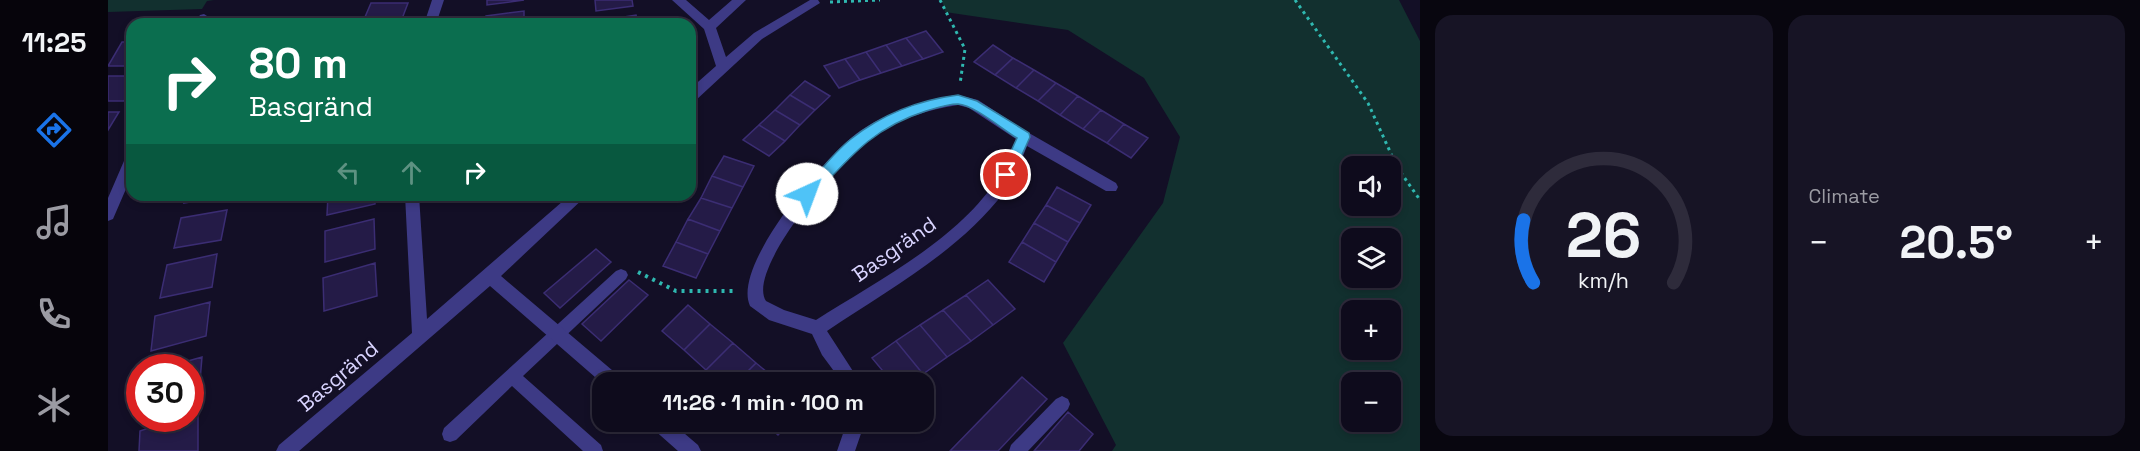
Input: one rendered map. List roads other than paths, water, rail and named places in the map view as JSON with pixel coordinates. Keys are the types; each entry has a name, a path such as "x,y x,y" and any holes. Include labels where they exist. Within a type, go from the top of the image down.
{"street":[{"path":"431,18 438,0"},
{"path":"678,0 709,27 723,67"},
{"path":"709,27 740,0"},
{"path":"696,92 758,36 814,3"},
{"path":"846,372 821,341 818,328 778,316 757,303 753,292 754,280 767,254 807,194 855,143 898,115 941,102 958,100 973,104 1024,137 1111,187"},
{"name":"Basgränd","path":"818,328 939,248 1000,186 1013,164 1024,137"},
{"path":"108,215 126,172"},
{"path":"412,201 420,336"},
{"name":"Basgränd","path":"285,451 490,276 573,201"},
{"path":"490,276 602,372"},
{"path":"670,432 692,451"},
{"path":"846,451 853,432"}],"lane":[{"path":"450,434 621,275"},
{"path":"512,376 595,451"},
{"path":"1017,451 1062,404"}]}
